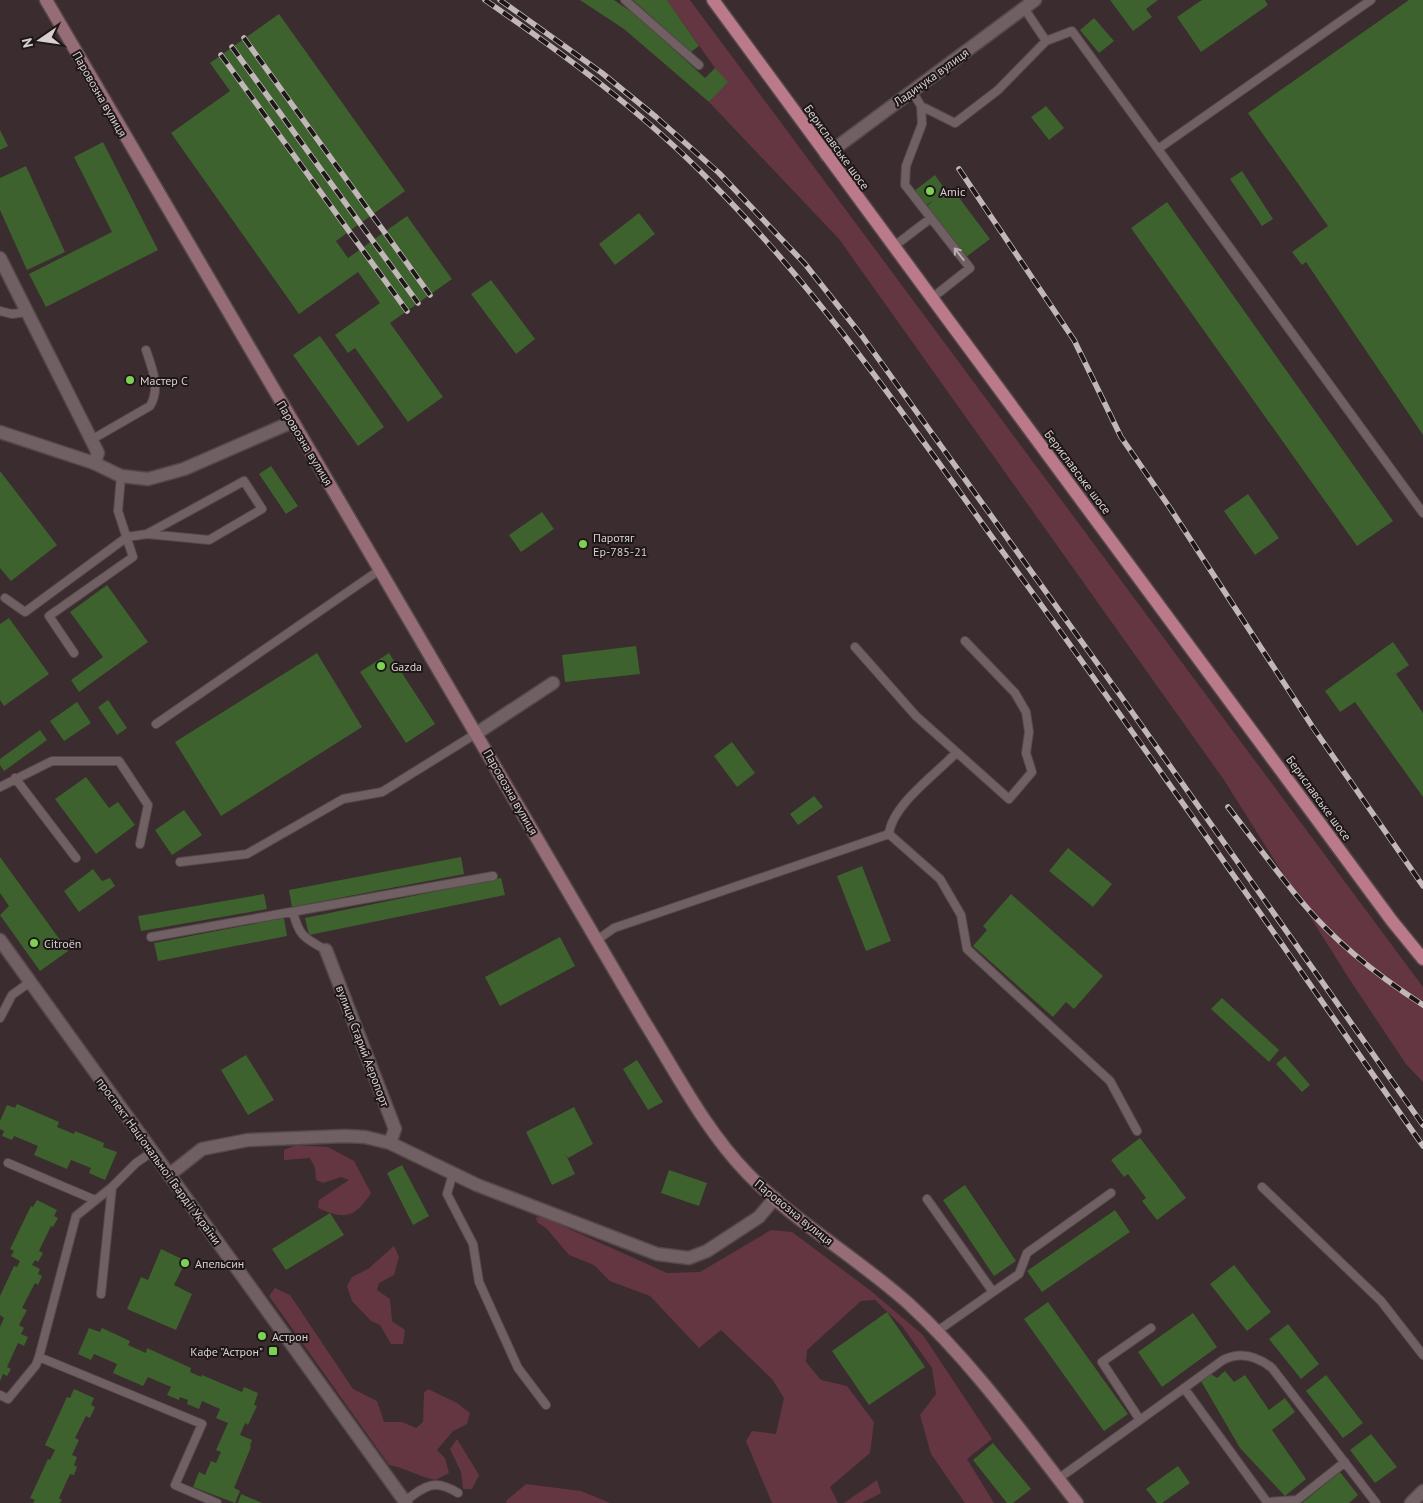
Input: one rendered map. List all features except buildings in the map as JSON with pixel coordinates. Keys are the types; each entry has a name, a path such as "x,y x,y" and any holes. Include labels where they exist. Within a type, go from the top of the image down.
{"main road":[{"name":"Паровозна вулиця","path":"46,0 597,940 715,1134 749,1175 775,1198 910,1305 968,1365 1077,1503"},
{"name":"Бериславське шосе","path":"713,0 893,247 1392,921 1423,959"}],"street":[{"name":"Ладичука вулиця","path":"826,155 1035,0"},
{"path":"0,258 92,440 98,454 94,463"},
{"path":"0,432 94,463 122,476 148,479 184,469 292,422"},
{"path":"476,733 553,683"},
{"name":"проспект Національної Гвардії України","path":"0,940 405,1502"},
{"name":"вулиця Старий Аеропорт","path":"326,950 395,1130 390,1143"},
{"path":"169,1175 202,1149 248,1140 345,1136 390,1143 477,1185 657,1254 672,1258 689,1258 707,1251 759,1217 775,1198"},
{"path":"1411,1503 1423,1491"}],"lane":[{"path":"625,0 699,65"},
{"path":"1158,148 1370,0"},
{"path":"1024,8 1046,40"},
{"path":"921,106 955,123 998,90 1046,40 1072,31 1423,513"},
{"path":"912,91 921,106 922,124 906,166 905,185 970,268 932,298"},
{"path":"893,247 931,218"},
{"path":"0,311 12,314 27,312"},
{"path":"92,440 150,406 155,398 156,389 146,350"},
{"path":"74,653 49,616 133,557 118,511 122,476"},
{"path":"5,598 25,612 126,538 147,534 209,540 262,509 244,481 147,534"},
{"path":"156,724 381,569"},
{"path":"855,647 916,716 1008,799 1032,772 1026,753 1029,732 1026,712 1015,692 965,641"},
{"path":"180,862 247,854 343,799 382,792 476,733"},
{"path":"888,834 890,824 906,803 956,753"},
{"path":"0,787 52,761 119,761 148,805 140,844"},
{"path":"15,778 76,858"},
{"path":"597,940 614,928 888,834"},
{"path":"888,834 940,879 961,915 967,949 1110,1081 1137,1130"},
{"path":"151,937 493,876"},
{"path":"293,912 298,931 304,937 326,950"},
{"path":"0,1018 12,995 30,982"},
{"path":"0,1395 8,1399 36,1365 76,1216 112,1187 136,1163 152,1152"},
{"path":"8,1163 95,1200"},
{"path":"453,1173 447,1194 474,1244 479,1282 518,1368 546,1406"},
{"path":"101,1294 112,1187"},
{"path":"1262,1187 1381,1301 1423,1355"},
{"path":"936,1332 1019,1274 1026,1253 1111,1193"},
{"path":"927,1199 993,1292"},
{"path":"1140,1420 1102,1362 1150,1328"},
{"path":"1058,1479 1184,1388 1234,1355 1246,1355 1264,1362 1272,1368 1376,1503"},
{"path":"39,1357 202,1424 175,1485 217,1503"},
{"path":"1184,1388 1267,1502 1297,1500 1345,1462"},
{"path":"405,1502 427,1485 446,1485 458,1493"}],"shaded area":[{"path":"667,0 690,0 1423,987 1423,1082 1406,1064 1348,977 1224,780 839,239 709,102 727,82"},
{"path":"296,1145 328,1147 354,1161 371,1193 360,1208 349,1214 342,1215 318,1208 319,1200 349,1180 341,1177 323,1183 316,1180 315,1168 310,1158 284,1160 284,1150"},
{"path":"536,1217 545,1218 667,1273 700,1272 771,1230 792,1232 871,1291 923,1335 992,1439 967,1459 994,1503 965,1503 931,1454 920,1415 936,1394 932,1368 902,1326 875,1300 861,1301 807,1350 806,1362 821,1380 847,1386 874,1422 870,1453 830,1487 838,1503 772,1503 746,1441 752,1431 776,1434 784,1398 772,1379 721,1330 699,1348 650,1296 610,1281 594,1265 569,1255 547,1229 537,1222"},
{"path":"394,1246 399,1257 394,1275 379,1283 377,1290 390,1299 392,1321 405,1330 403,1344 391,1344 380,1325 371,1321 352,1301 347,1286 352,1277 368,1269"},
{"path":"275,1288 290,1295 353,1389 377,1401 384,1422 402,1422 416,1428 423,1422 424,1393 428,1389 457,1403 470,1413 467,1424 453,1431 437,1450 445,1458 449,1473 435,1480 389,1465 269,1296"},
{"path":"457,1439 479,1475 472,1489 463,1489 461,1472 450,1449"},
{"path":"877,1480 881,1493 862,1503 844,1503"},
{"path":"526,1484 581,1491 610,1503 507,1503 506,1501"}],"railway":[{"path":"485,0 603,86 659,133 712,183 796,276 874,374 1072,648 1224,861 1423,1146"},
{"path":"500,0 602,73 656,117 719,173 805,264 862,336 1120,695 1423,1125"},
{"path":"244,38 430,295"},
{"path":"232,47 418,303"},
{"path":"221,55 407,311"},
{"path":"959,169 1074,340 1121,437 1170,508 1312,726 1423,886"},
{"path":"1228,807 1314,916 1358,958 1423,1005"}],"place":[{"name":"Amic","path":"930,191"},
{"name":"Мастер С","path":"130,380"},
{"name":"Паротяг Ер-785-21","path":"583,544"},
{"name":"Gazda","path":"381,666"},
{"name":"Citroën","path":"34,943"},
{"name":"Апельсин","path":"185,1263"},
{"name":"Астрон","path":"262,1336"},
{"name":"Кафе \"Астрон\"","path":"273,1351"}]}
